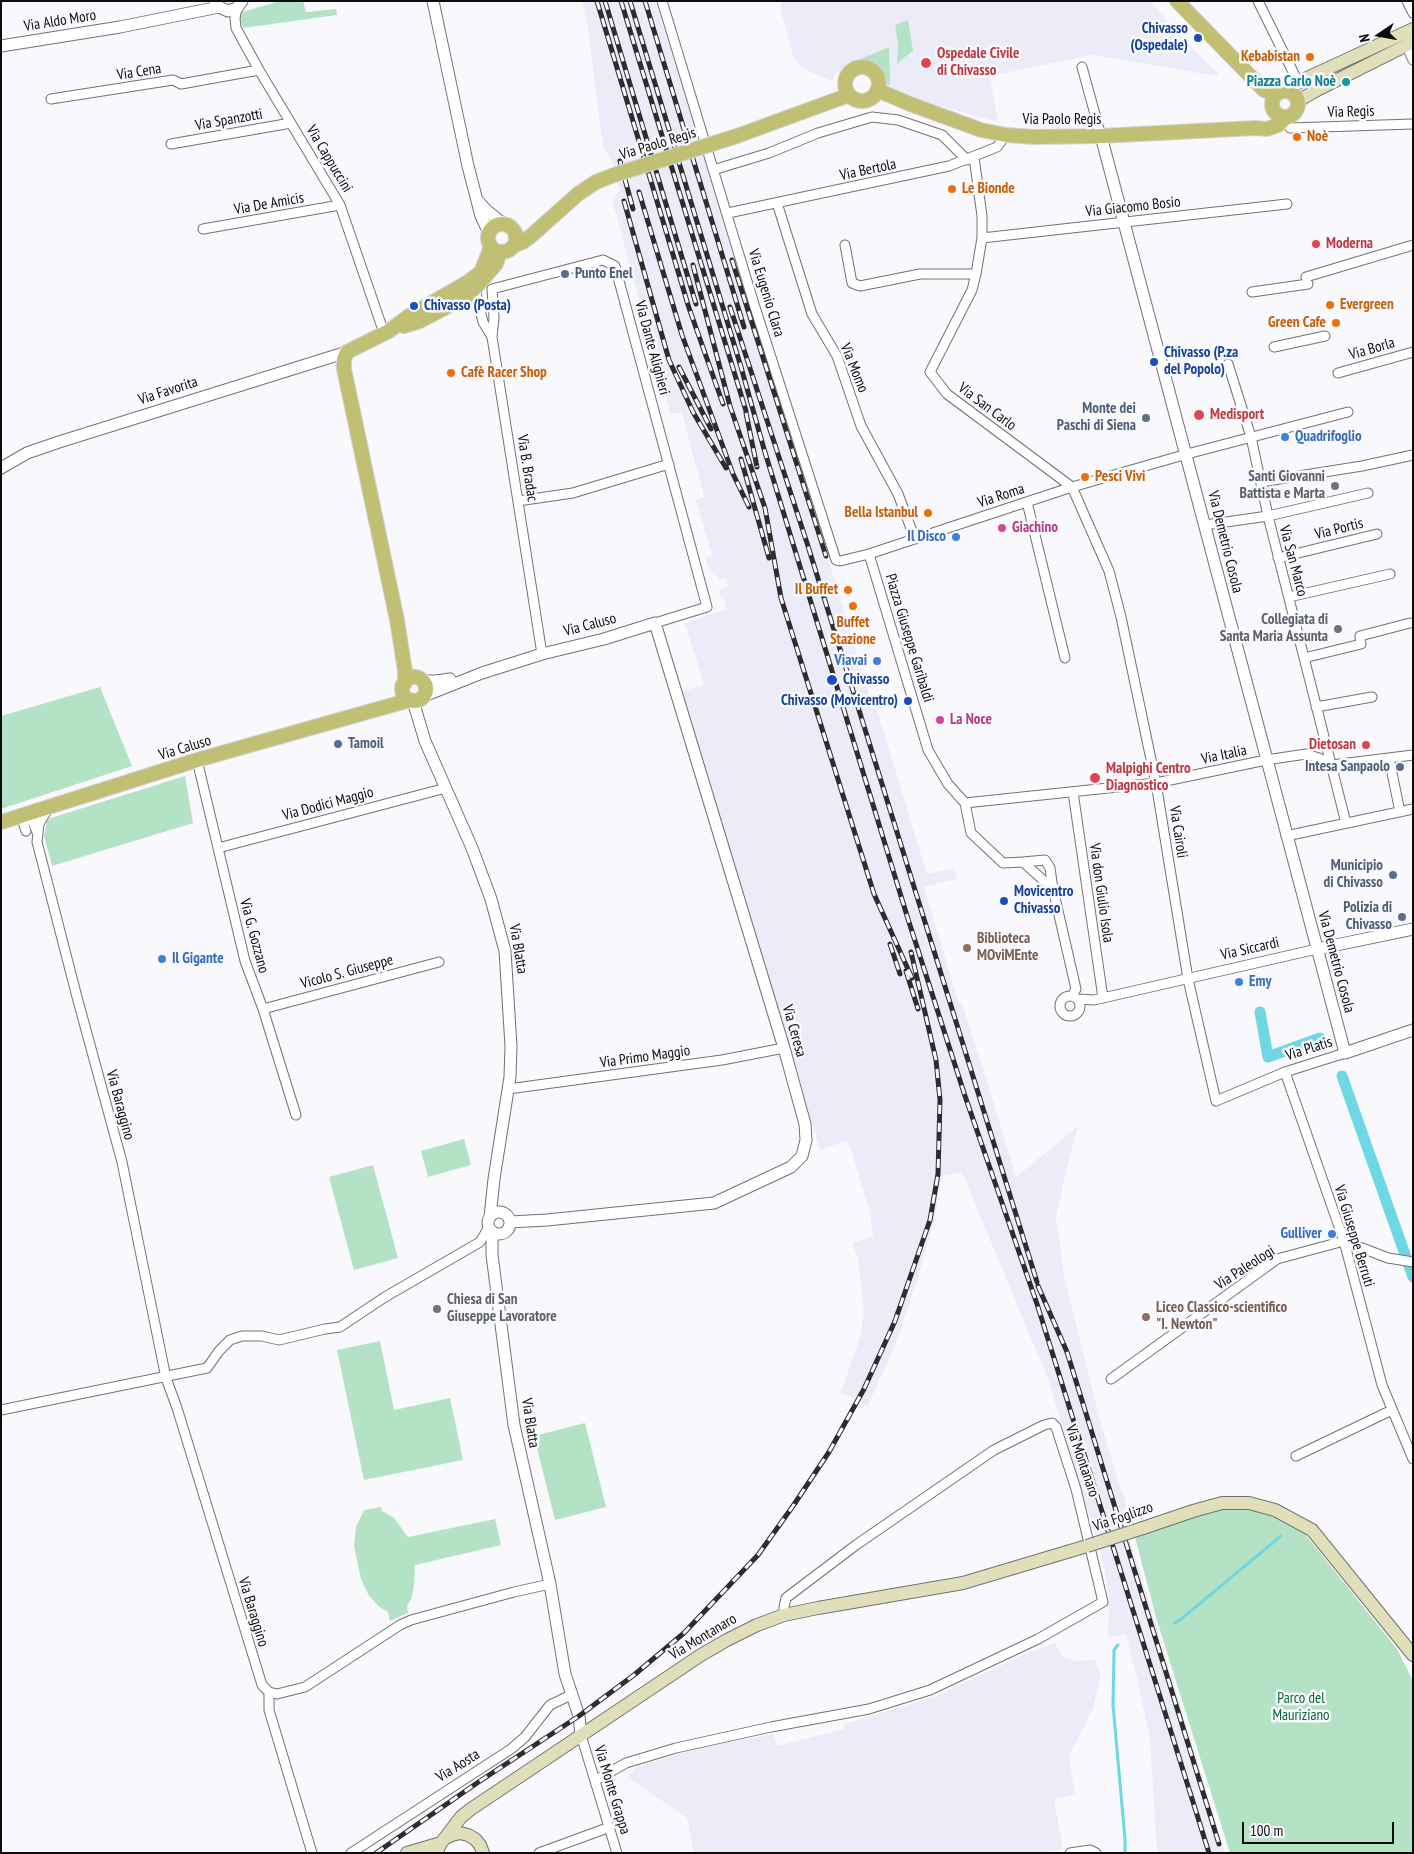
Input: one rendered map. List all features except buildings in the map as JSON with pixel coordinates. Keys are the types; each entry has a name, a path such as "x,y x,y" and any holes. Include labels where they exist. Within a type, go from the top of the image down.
{"main road":[{"path":"1178,1 1264,90 1296,95 1297,111 1288,123 1275,113 1283,93"},
{"path":"1256,128 1283,93 1413,29"},
{"path":"1298,103 1317,90 1409,44"},
{"path":"861,67 872,70 878,80 877,90 874,95 864,100 854,98 846,90 845,80 849,73 856,68 861,67"},
{"name":"Via Paolo Regis","path":"877,90 981,130 1006,135 1035,137 1101,136 1256,128 1268,129 1283,122 1288,123"},
{"name":"Via Paolo Regis","path":"511,234 523,242 578,194 596,182 737,136 850,95"},
{"path":"386,332 420,321 461,299 475,288 496,264 495,250 488,239 489,233 494,227 511,234 508,251 495,250"},
{"path":"397,620 426,688 416,699 405,696 404,664 397,620 344,369 344,359 347,352 386,332 409,316 468,282 480,272 495,250"},
{"path":"404,685 410,679 421,680"},
{"name":"Via Caluso","path":"379,708 404,685"},
{"name":"Via Caluso","path":"5,821 197,760 416,699"},
{"name":"Via Foglizzo","path":"784,1615 963,1583 1087,1546 1193,1511 1222,1503 1249,1503 1274,1510 1312,1530 1413,1655"},
{"name":"Via Montanaro","path":"441,1845 461,1817 581,1734 727,1640 757,1624 784,1615"},
{"path":"479,1805 470,1821 482,1847"},
{"path":"407,1853 441,1845 452,1835 460,1833 482,1847"}],"street":[{"name":"Via Aldo Moro","path":"183,15 207,1"},
{"path":"434,1 468,166 481,216 489,233"},
{"name":"Via Eugenio Clara","path":"662,1 833,556 836,560 840,561 869,554"},
{"path":"1258,1 1283,93"},
{"path":"1408,1 1413,13"},
{"name":"Via Aldo Moro","path":"1,46 183,15 217,4 228,11 243,4"},
{"name":"Via Cappuccini","path":"243,4 235,18 236,28 340,205 386,332"},
{"path":"1409,44 1413,60"},
{"name":"Via Demetrio Cosola","path":"1082,67 1187,454 1286,836 1345,1053"},
{"name":"Via Cena","path":"51,99 173,80 181,84 259,70"},
{"path":"713,170 769,153 818,133 872,117 898,120 942,135 971,158"},
{"name":"Via Spanzotti","path":"171,144 291,123"},
{"name":"Via Regis","path":"1288,123 1413,124"},
{"name":"Via Bertola","path":"728,213 950,166 997,147 1006,135"},
{"name":"Via San Carlo","path":"971,158 982,216 982,238 976,274 972,290 930,372 946,394 1072,487"},
{"path":"477,200 511,234"},
{"name":"Via Momo","path":"777,203 812,314 837,356 861,426 898,494 915,539"},
{"name":"Via Giacomo Bosio","path":"982,238 1287,204"},
{"name":"Via De Amicis","path":"203,230 340,205"},
{"path":"845,245 852,283 860,286 920,274 976,274"},
{"path":"1252,292 1307,281 1413,245"},
{"name":"Via Dante Alighieri","path":"492,337 494,318 492,289 603,260 615,266 707,607"},
{"name":"Via B. Bradac","path":"475,288 483,322 492,337 542,654"},
{"path":"1274,347 1326,336"},
{"name":"Via Favorita","path":"1,468 27,453 347,352"},
{"name":"Via Borla","path":"1338,373 1413,352"},
{"name":"Via San Marco","path":"1228,364 1251,437 1278,558 1346,823"},
{"path":"1187,454 1348,412"},
{"name":"Via Roma","path":"869,554 1072,487 1187,454"},
{"path":"1261,482 1362,466 1413,455"},
{"path":"518,501 573,493 669,464"},
{"name":"Via Cairoli","path":"1072,487 1109,571 1121,617 1156,783 1188,979 1216,1101"},
{"path":"1205,525 1268,516 1368,493"},
{"path":"1026,502 1065,658"},
{"name":"Via Portis","path":"1278,558 1377,534"},
{"name":"Piazza Giuseppe Garibaldi","path":"869,554 928,750 948,784 965,803"},
{"path":"1289,597 1390,574"},
{"name":"Via Caluso","path":"416,699 482,673 542,654 604,639 707,607"},
{"name":"Via Ceresa","path":"508,1226 547,1220 714,1203 792,1167 802,1156 806,1140 804,1124 784,1048 655,623"},
{"path":"1304,658 1361,644 1360,636 1410,623"},
{"name":"Via Caluso","path":"421,680 436,682 482,673"},
{"path":"1316,707 1372,697"},
{"name":"Via Blatta","path":"416,699 425,741 492,899 504,942 511,1046 508,1089 494,1179 491,1225 492,1255 514,1425 550,1584 565,1674 579,1716 581,1734"},
{"name":"Via Italia","path":"965,803 1156,783 1266,760 1306,754 1332,765"},
{"path":"1332,765 1413,755"},
{"path":"1389,758 1400,812"},
{"name":"Via G. Gozzano","path":"197,760 245,961 296,1115"},
{"name":"Via Dodici Maggio","path":"218,848 446,788"},
{"name":"Via don Giulio Isola","path":"1072,792 1098,999"},
{"path":"965,803 971,833 1002,863 1046,860 1050,868 1076,989 1075,998 1080,1009 1078,1014 1073,1017 1065,1016 1060,1010 1060,1003 1065,997 1075,998"},
{"path":"5,821 38,838 39,824 49,807"},
{"path":"1286,836 1413,809"},
{"path":"25,815 24,825 26,831"},
{"name":"Via Baraggino","path":"25,815 33,822 38,838 77,997 122,1162 166,1378 177,1408 256,1668 262,1685 269,1692 269,1710 312,1853"},
{"path":"1023,862 1053,889"},
{"name":"Via Siccardi","path":"1075,998 1098,999 1317,948 1413,929"},
{"name":"Vicolo S. Giuseppe","path":"262,1009 439,962"},
{"name":"Via Siccardi","path":"1080,1009 1098,999"},
{"name":"Via Platis","path":"1216,1101 1285,1072 1413,1030"},
{"name":"Via Primo Maggio","path":"508,1089 722,1060 784,1048"},
{"name":"Via Giuseppe Berruti","path":"1285,1072 1344,1241 1382,1385 1413,1458"},
{"path":"1,1410 208,1368 219,1351 230,1340 242,1336 262,1336 279,1340 340,1327 385,1297 480,1242 491,1225 495,1213 501,1212 507,1216 508,1226 500,1233 491,1225"},
{"name":"Via Blatta","path":"494,1264 500,1240 508,1226"},
{"path":"1344,1241 1388,1258 1413,1262"},
{"name":"Via Paleologi","path":"1111,1379 1277,1260 1344,1241"},
{"path":"1296,1456 1392,1410"},
{"name":"Via Montanaro","path":"596,1780 626,1763 676,1748 771,1727 869,1709 930,1690 1038,1639 1103,1602 1076,1489 1056,1427 1052,1423 1044,1425 994,1450 871,1534 786,1598 784,1615"},
{"path":"269,1692 285,1693 305,1687 400,1625 411,1620 550,1584"},
{"name":"Via Aosta","path":"351,1853 511,1749 525,1736 550,1705 571,1695"},
{"name":"Via Monte Grappa","path":"581,1734 617,1853"},
{"path":"539,1853 610,1827"},
{"path":"1070,1853 1090,1850 1096,1853"}],"shaded area":[{"path":"582,1 656,1 871,701 883,698 886,708 877,710 927,874 954,868 957,879 924,887 958,1001 962,1004 1016,1177 1078,1126 1056,1217 1064,1275 1099,1416 1122,1494 1124,1494 1126,1504 1124,1524 1225,1853 1157,1853 1150,1739 1126,1635 1108,1636 1109,1596 1103,1561 1048,1379 962,1172 942,1176 935,1217 920,1271 895,1346 867,1407 841,1392 860,1337 864,1312 858,1260 853,1243 873,1236 870,1213 851,1149 846,1141 820,1150 680,692 704,685 685,623 726,609 723,596 720,596 719,590 728,586 725,578 718,580 715,572 711,573 705,558 712,555 696,500 704,497 682,413 670,413 612,200 620,190 613,164 604,148 588,28"},
{"name":"Ospedale Civile di Chivasso","path":"782,1 1150,1 1182,38 1218,73 1217,76 1092,55 990,76 998,122 910,98 884,87 876,71 870,66 854,65 848,71 835,73 832,81 808,71 800,66 793,57 780,7"},
{"path":"1055,1643 1062,1655 1067,1659 1077,1661 1095,1660 1101,1673 1093,1709 1069,1756 1075,1794 1054,1799 1063,1849 1043,1853 694,1853 687,1818 627,1777 636,1767 702,1747 774,1734 777,1746 844,1729 844,1724 934,1697 1027,1653"}],"green space":[{"path":"280,1 303,1 306,12 336,9 337,15 243,28 239,13"},
{"path":"908,20 913,51 897,65 898,45 895,25"},
{"path":"889,47 890,85 885,84 877,69 861,62 853,64 842,72 846,65"},
{"path":"100,687 132,766 1,809 1,716"},
{"path":"185,776 193,823 52,866 44,836 47,821 51,818"},
{"path":"464,1139 471,1165 428,1177 421,1151"},
{"path":"373,1165 398,1258 354,1270 329,1177"},
{"path":"380,1341 394,1410 450,1398 463,1460 364,1480 337,1350"},
{"path":"585,1423 606,1507 555,1520 534,1436"},
{"path":"381,1507 382,1511 394,1518 408,1537 495,1519 501,1545 415,1565 414,1586 407,1606 408,1613 390,1621 388,1612 378,1606 368,1594 361,1579 354,1546 356,1527 364,1510"},
{"name":"Parco del Mauriziano","path":"1213,1508 1258,1509 1305,1534 1397,1649 1413,1681 1413,1853 1230,1853 1157,1621 1135,1537"}],"waterway":[{"path":"1260,1012 1268,1057 1320,1038"},
{"path":"1342,1076 1413,1277"},
{"path":"1174,1623 1281,1536"},
{"path":"1118,1645 1114,1650 1113,1705 1125,1853"}],"railway":[{"path":"597,1 689,308 723,404"},
{"path":"605,1 696,304"},
{"path":"621,1 746,411"},
{"path":"630,1 764,449 908,919 965,1096 1037,1304 1209,1853"},
{"path":"645,1 744,327"},
{"path":"620,161 633,209"},
{"path":"639,192 682,335 733,474 749,507"},
{"path":"624,201 669,360 693,412 726,468"},
{"path":"732,260 826,556"},
{"path":"693,265 730,406 765,508 781,598 874,894 912,978"},
{"path":"730,307 807,543 1037,1282"},
{"path":"679,367 711,429"},
{"path":"746,413 757,467"},
{"path":"741,459 769,558"},
{"path":"890,944 900,974"},
{"path":"376,1853 477,1783 579,1716 634,1675 684,1633 758,1555 829,1452 864,1389 895,1321 930,1220 938,1174 940,1100 936,1060 911,952"},
{"path":"906,971 918,1009"},
{"path":"1038,1286 1067,1352 1219,1844"}],"place":[{"name":"Chivasso (Ospedale)","path":"1198,38"},
{"name":"Kebabistan","path":"1310,57"},
{"name":"Ospedale Civile di Chivasso","path":"926,63"},
{"name":"Piazza Carlo Noè","path":"1346,82"},
{"name":"Noè","path":"1297,137"},
{"name":"Le Bionde","path":"952,189"},
{"name":"Moderna","path":"1316,244"},
{"name":"Punto Enel","path":"565,274"},
{"name":"Evergreen","path":"1330,305"},
{"name":"Chivasso (Posta)","path":"414,306"},
{"name":"Green Cafe","path":"1336,323"},
{"name":"Chivasso (P.za del Popolo)","path":"1154,362"},
{"name":"Cafè Racer Shop","path":"451,373"},
{"name":"Medisport","path":"1199,415"},
{"name":"Monte dei Paschi di Siena","path":"1146,418"},
{"name":"Quadrifoglio","path":"1285,437"},
{"name":"Pesci Vivi","path":"1085,477"},
{"name":"Santi Giovanni Battista e Marta","path":"1335,486"},
{"name":"Bella Istanbul","path":"928,513"},
{"name":"Giachino","path":"1002,528"},
{"name":"Il Disco","path":"956,537"},
{"name":"Il Buffet","path":"848,590"},
{"name":"Buffet Stazione","path":"853,606"},
{"name":"Collegiata di Santa Maria Assunta","path":"1338,629"},
{"name":"Viavai","path":"877,661"},
{"name":"Chivasso","path":"832,680"},
{"name":"Chivasso (Movicentro)","path":"908,701"},
{"name":"La Noce","path":"940,720"},
{"name":"Tamoil","path":"338,744"},
{"name":"Dietosan","path":"1366,745"},
{"name":"Intesa Sanpaolo","path":"1400,767"},
{"name":"Malpighi Centro Diagnostico","path":"1095,778"},
{"name":"Municipio di Chivasso","path":"1393,875"},
{"name":"Movicentro Chivasso","path":"1004,901"},
{"name":"Polizia di Chivasso","path":"1402,917"},
{"name":"Biblioteca MOviMEnte","path":"967,948"},
{"name":"Il Gigante","path":"162,959"},
{"name":"Emy","path":"1239,982"},
{"name":"Gulliver","path":"1332,1234"},
{"name":"Chiesa di San Giuseppe Lavoratore","path":"437,1309"},
{"name":"Liceo Classico-scientifico \"I. Newton\"","path":"1146,1317"}]}
